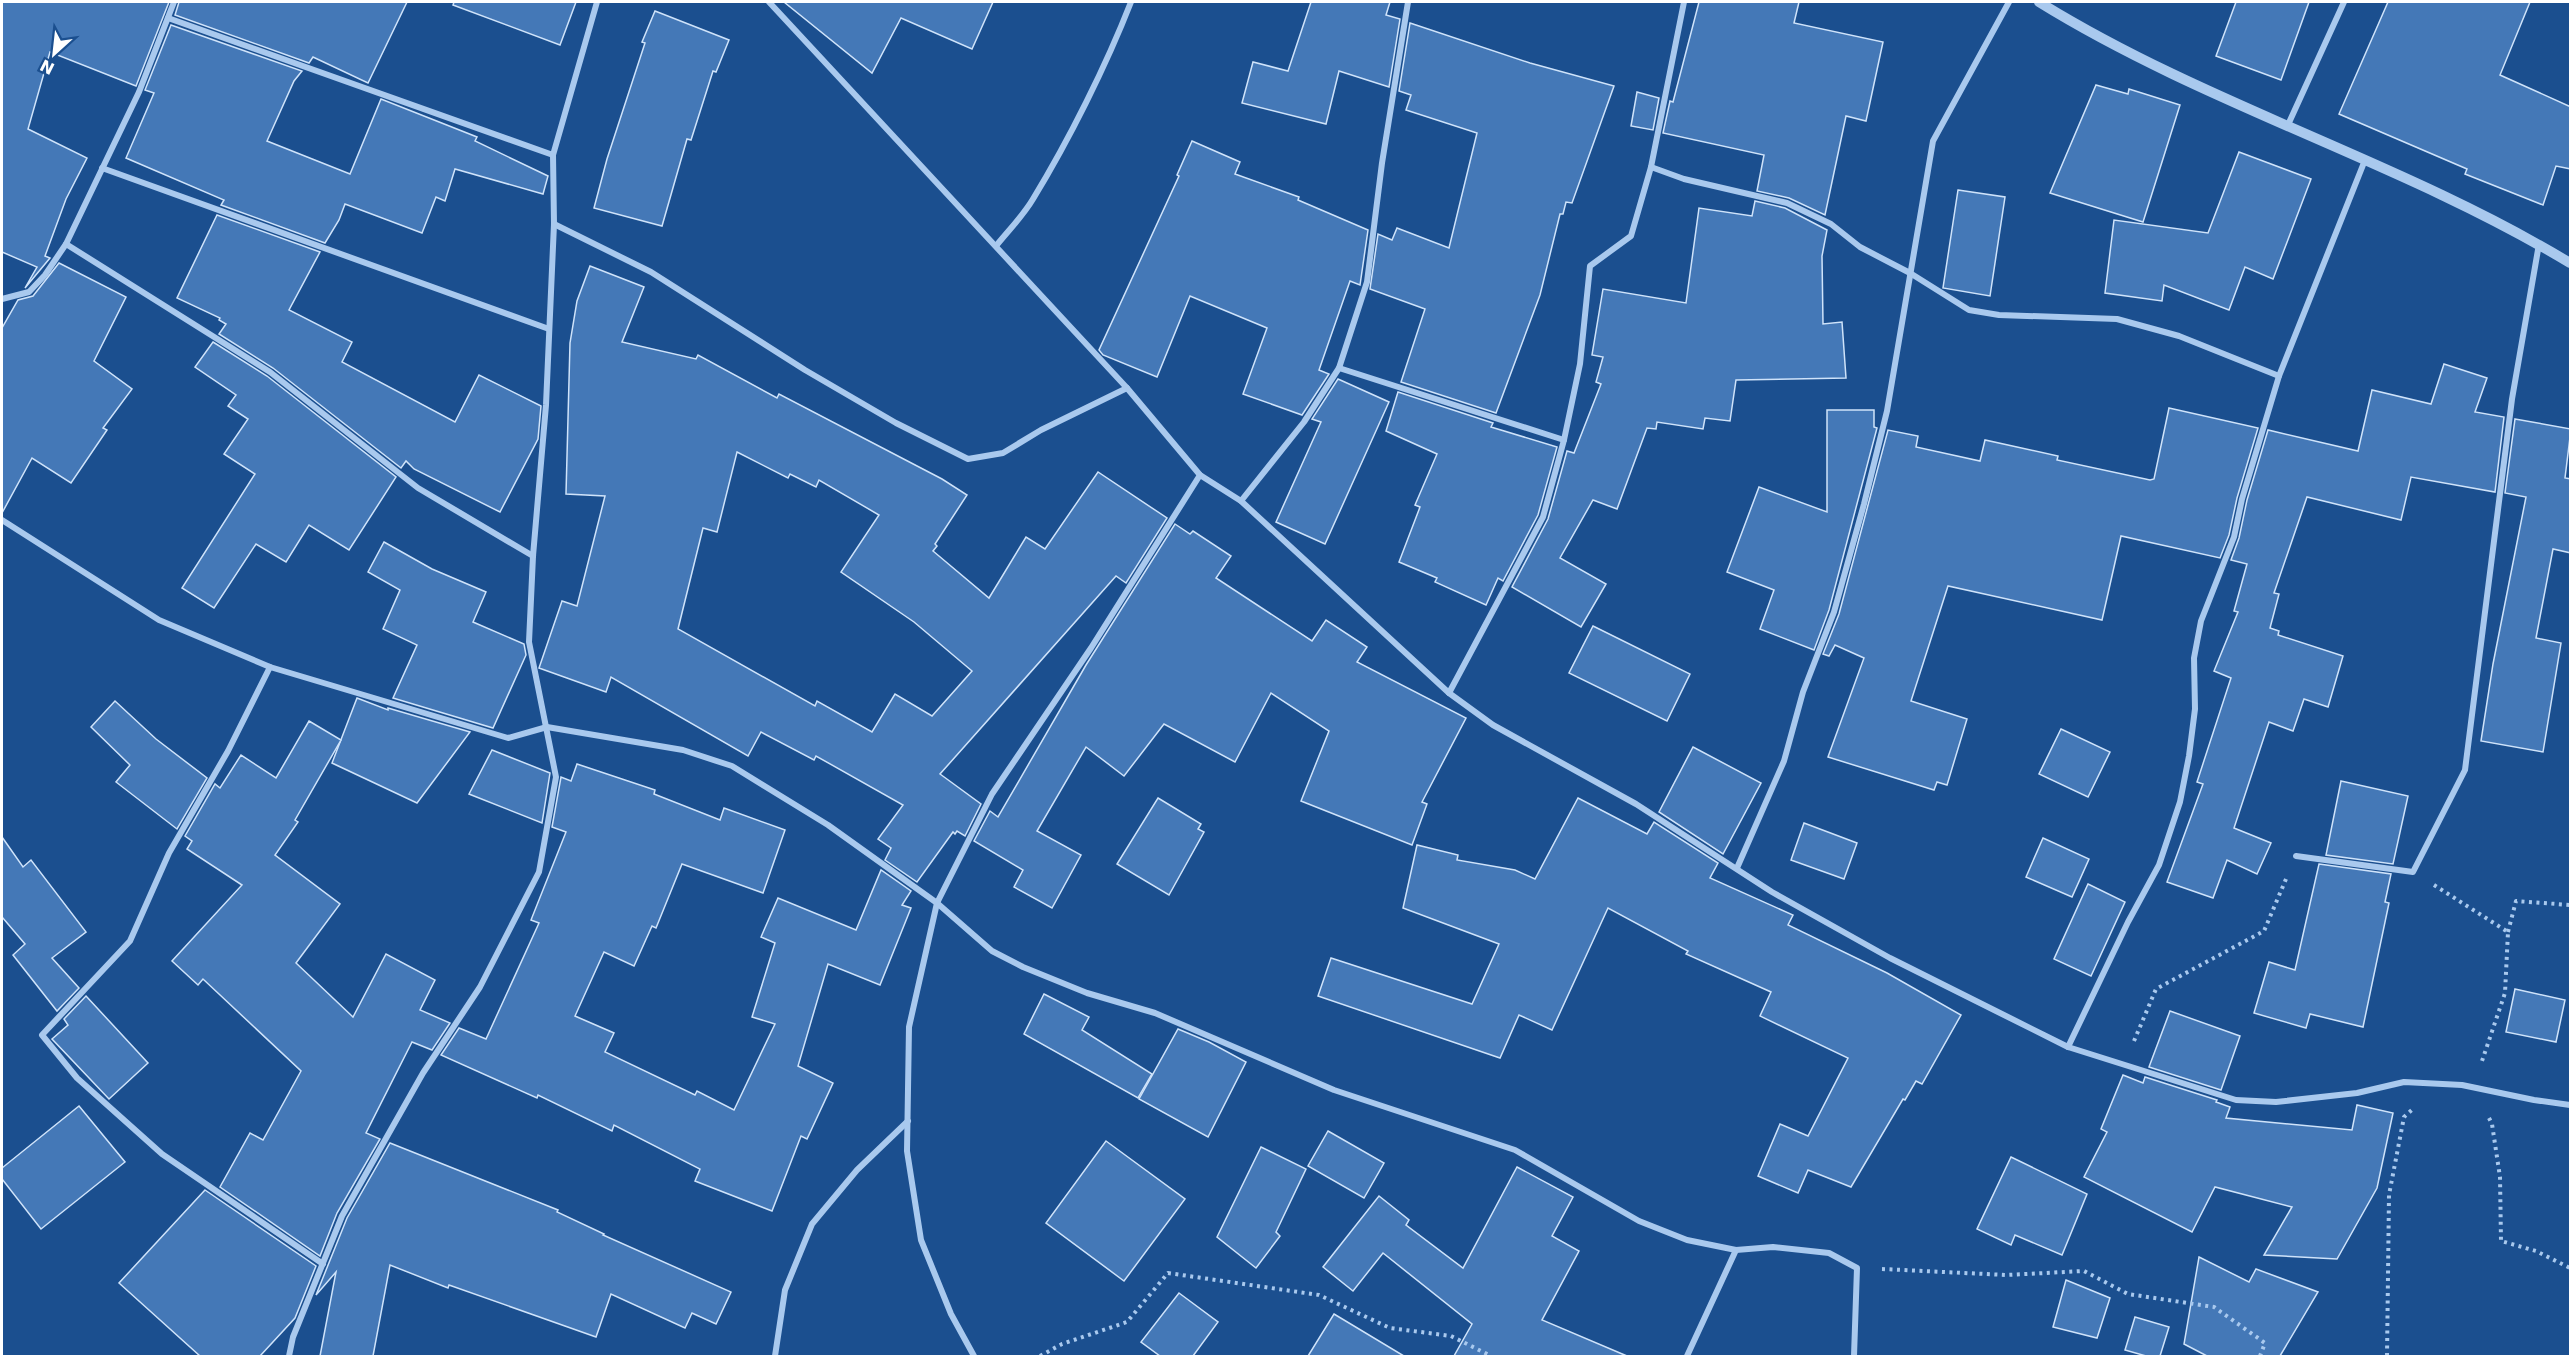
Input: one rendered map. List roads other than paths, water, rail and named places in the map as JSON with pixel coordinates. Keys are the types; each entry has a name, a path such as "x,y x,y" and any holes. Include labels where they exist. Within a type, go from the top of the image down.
{"street":[{"path":"2,299 29,292 45,275 66,244 140,92 174,2"},
{"path":"289,1356 293,1336 342,1216 423,1073 480,987 539,872 556,777 528,642 546,405 554,224 553,155 597,2"},
{"path":"769,2 922,170 996,246 1127,388 1200,475 1241,501 1449,693 1493,725 1636,804 1772,892 1890,958 2068,1047 2236,1100 2276,1102 2357,1093 2404,1082 2474,1088 2571,1105"},
{"path":"996,246 1032,201 1119,33 1131,2"},
{"path":"1241,501 1304,422 1339,368 1367,282 1382,163 1408,2"},
{"path":"1449,693 1543,517 1564,440 1580,363 1590,266 1631,236 1651,167 1684,2"},
{"path":"1737,868 1784,761 1803,692 1834,612 1887,411 1933,141 2009,2"},
{"path":"2039,2 2084,30 2286,127 2365,160 2539,244 2571,263"},
{"path":"2286,127 2344,2"},
{"path":"168,18 553,155"},
{"path":"2068,1047 2127,922 2159,865 2180,802 2195,709 2194,658 2201,621 2234,537 2242,499 2279,376 2365,160"},
{"path":"1651,167 1683,179 1786,203 1831,224 1860,247 1910,273 1968,310 1999,315 2117,319 2179,336 2279,376"},
{"path":"102,168 549,329"},
{"path":"554,224 651,272 805,370 896,423 968,459 1003,453 1041,430 1127,388"},
{"path":"66,244 270,372 418,488 533,556"},
{"path":"2296,856 2413,872 2465,770 2512,399 2539,244"},
{"path":"1339,368 1564,440"},
{"path":"974,1356 951,1314 921,1240 907,1151 909,1027 937,903 992,794 1091,648 1200,475"},
{"path":"2,520 159,620 270,667 507,738 547,727 683,750 732,766 828,825 937,903 992,951 1023,967 1087,993 1155,1013 1334,1090 1515,1150 1639,1221 1687,1240 1736,1250 1773,1247 1829,1253 1857,1268 1854,1356"},
{"path":"270,667 228,751 169,853 130,940 42,1035 77,1078 162,1154 323,1264"},
{"path":"776,1356 785,1290 812,1224 857,1170 908,1121"},
{"path":"1687,1356 1736,1250"}]}
